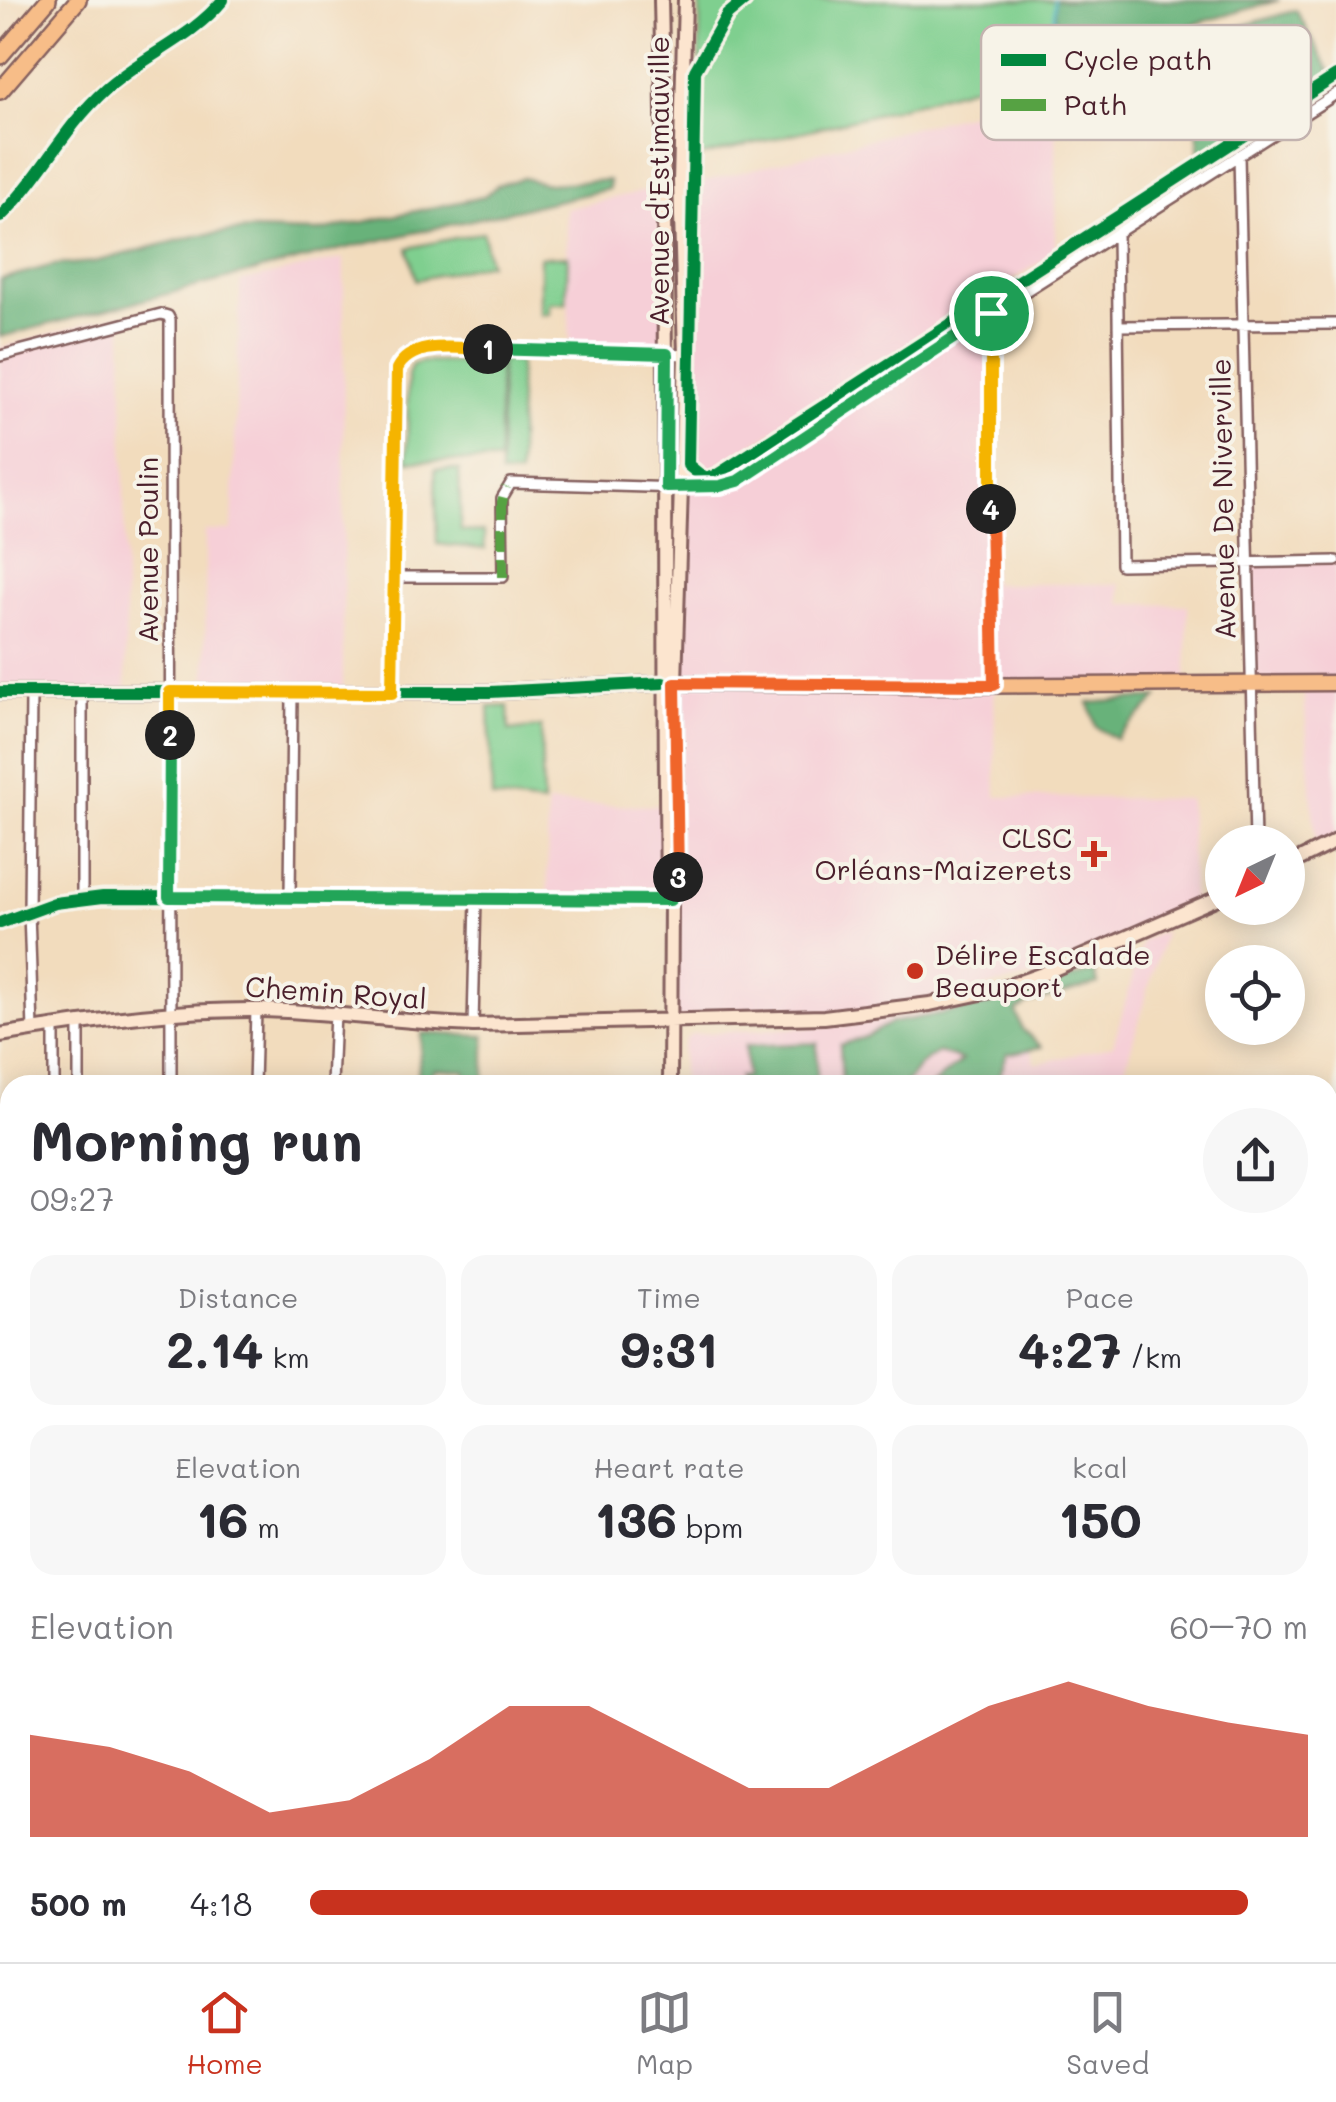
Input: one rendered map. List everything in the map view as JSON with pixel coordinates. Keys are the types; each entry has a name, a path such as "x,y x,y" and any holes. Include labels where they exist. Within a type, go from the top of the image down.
{"highway":[{"path":"0,56 48,0"},
{"path":"0,91 78,0"}],"main road":[{"name":"Avenue d'Estimauville","path":"661,0 667,354 674,487"},
{"name":"Avenue d'Estimauville","path":"670,1075 670,900 678,891 669,683 674,487 685,355 680,181 684,0"},
{"path":"0,692 392,693 669,683 1336,684"},
{"path":"1305,857 1336,840"},
{"name":"Chemin Royal","path":"0,1035 54,1026 256,1010 335,1012 473,1025 860,1015 1000,989 1074,962 1205,904"}],"street":[{"path":"1311,110 1336,94"},
{"path":"395,577 503,578 502,498 511,483 674,487 720,486 738,481 991,313 1263,140"},
{"name":"Avenue De Niverville","path":"1239,155 1254,825"},
{"path":"1117,232 1121,566 1336,561"},
{"path":"991,313 994,685"},
{"name":"Avenue Poulin","path":"0,356 160,314 168,316 171,1075"},
{"path":"1118,326 1336,324"},
{"path":"392,693 396,376 405,356 423,350 685,355"},
{"path":"31,692 28,912 33,1030"},
{"path":"82,692 82,898"},
{"path":"290,898 292,694"},
{"path":"0,923 82,898 670,900"},
{"path":"473,1025 476,899"},
{"path":"254,1075 256,1010"},
{"path":"332,1075 335,1012"},
{"path":"79,1024 79,1075"},
{"path":"54,1026 54,1075"}],"shaded area":[{"path":"981,110 981,140 1056,140 1055,253 698,479 686,477 690,185"},
{"path":"657,188 667,354 570,350 565,209"},
{"path":"344,258 343,693 206,691 205,531 232,531 240,282"},
{"path":"991,313 992,584 1120,584 1121,604 1188,605 1186,686 994,685 996,797 1189,799 1193,908 1040,975 860,1015 669,1020 671,900 548,899 547,804 666,806 667,487 681,488 757,468"},
{"path":"122,314 126,691 0,692 0,348"},
{"path":"1336,561 1336,841 1316,852 1303,684 1249,684 1247,563"},
{"path":"1165,931 1123,1075 682,1075 682,1049 692,1034 850,1025 1008,994 1036,1064 1113,1045 1143,940"}],"green space":[{"path":"700,0 1279,0 1191,25 981,25 981,84 699,157"},
{"path":"1054,0 1279,0 1191,25 1056,25"},
{"path":"1296,10 1304,25 1246,25"},
{"path":"1311,37 1334,79 1311,93"},
{"path":"1198,140 1233,140 1200,160"},
{"path":"523,178 548,184 609,180 609,189 342,249 0,337 1,279 54,265 94,262 199,235 251,230 316,232 483,197 498,185"},
{"path":"483,232 489,263 416,280 408,248"},
{"path":"568,256 566,303 549,303 549,314 540,314 540,257"},
{"path":"501,360 519,361 519,475 500,475"},
{"path":"499,362 499,461 407,461 408,375 412,365"},
{"path":"435,469 459,470 461,531 484,532 485,549 437,544"},
{"path":"1158,697 1116,739 1096,727 1089,703"},
{"path":"508,706 509,731 541,727 543,804 492,798 489,707"},
{"path":"1094,971 1098,984 1027,1004 1016,1012 1022,1029 1042,1047 1007,1054 1000,1075 944,1075 962,1060 938,1052 912,1075 842,1075 840,1045 890,1023 992,1004"},
{"path":"422,1033 485,1036 485,1075 435,1069 432,1075 418,1075"},
{"path":"817,1043 817,1075 747,1075 745,1046"}],"waterway":[{"path":"1054,0 1054,25"}],"marked path":[{"path":"503,577 502,502 506,487"}],"cycle path":[{"path":"0,217 90,104 135,67 196,26 223,0"},
{"path":"745,0 727,15 695,71 688,465 705,479 717,475 1237,140"},
{"path":"1311,92 1336,76"},
{"path":"0,692 490,692 663,683"},
{"path":"0,923 55,903 103,897 671,899"}],"place":[{"name":"CLSC Orléans-Maizerets","path":"1094,854"},
{"name":"Délire Escalade Beauport","path":"915,971"}],"route":[{"path":"991,313 994,685 675,683 678,891 670,900 169,897 170,692 392,693 396,376 405,356 423,350 667,354 666,487 720,486 738,481 991,313"}]}
